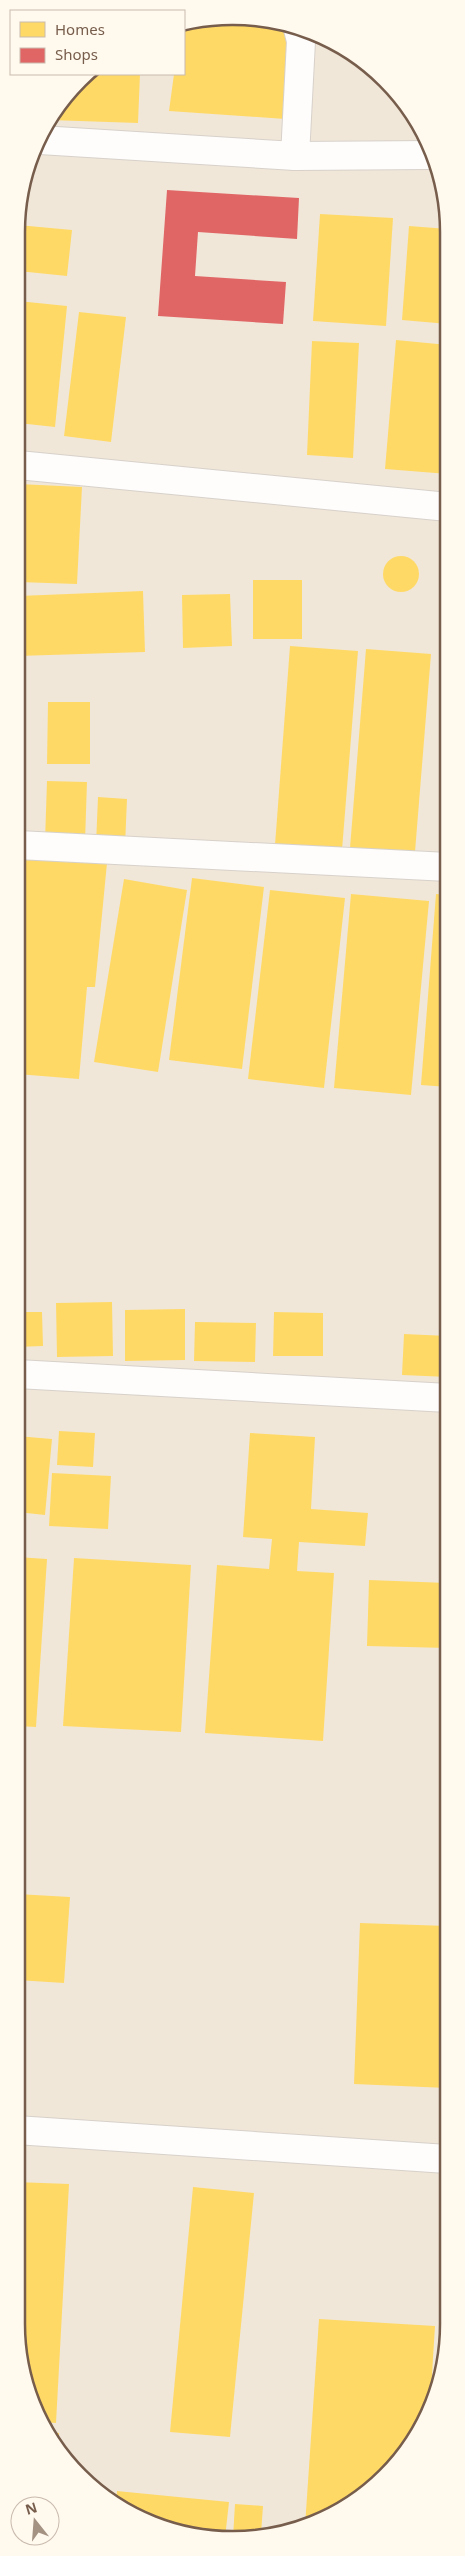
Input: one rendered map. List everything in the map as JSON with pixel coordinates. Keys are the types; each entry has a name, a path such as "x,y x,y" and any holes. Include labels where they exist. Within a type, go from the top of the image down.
{"street":[{"path":"295,156 300,36"},
{"path":"46,140 295,156 425,155"},
{"path":"25,466 440,505"},
{"path":"25,844 440,867"},
{"path":"25,1374 440,1398"},
{"path":"25,2131 440,2159"}],"shaded area":[{"path":"219,25 246,25 286,32 324,46 359,68 389,96 405,117 424,153 433,179 440,219 440,2337 433,2377 419,2415 397,2450 369,2480 348,2496 312,2515 286,2524 246,2531 219,2531 192,2527 166,2520 141,2510 117,2496 96,2480 68,2450 46,2415 32,2377 25,2337 25,219 32,179 46,141 68,106 96,76 185,75 185,31"}],"building: Homes":[{"path":"219,25 246,25 290,33 285,119 169,111 174,75 185,75 185,31"},
{"path":"97,75 140,75 138,123 58,120 76,96"},
{"path":"320,214 393,218 386,326 313,321"},
{"path":"25,226 72,230 67,276 25,272"},
{"path":"409,226 440,228 440,323 402,320"},
{"path":"25,302 67,306 55,427 25,424"},
{"path":"79,312 126,317 111,442 64,436"},
{"path":"396,340 440,344 440,473 385,469"},
{"path":"312,341 359,343 353,458 307,455"},
{"path":"25,484 82,487 77,584 25,582"},
{"path":"401,556 414,561 419,574 414,587 401,592 388,587 383,574 388,561"},
{"path":"253,580 302,580 302,639 253,639"},
{"path":"143,591 145,652 25,656 25,596"},
{"path":"230,594 232,646 183,648 182,595"},
{"path":"290,646 358,651 342,850 275,845"},
{"path":"366,649 431,654 415,852 350,848"},
{"path":"48,702 90,702 90,764 47,764"},
{"path":"47,781 87,782 85,842 45,841"},
{"path":"98,797 127,799 125,846 96,844"},
{"path":"25,856 107,863 95,987 87,987 79,1079 25,1075"},
{"path":"192,878 264,887 242,1069 169,1060"},
{"path":"124,879 187,890 158,1072 94,1062"},
{"path":"270,890 345,898 324,1088 248,1079"},
{"path":"351,894 429,901 411,1095 334,1088"},
{"path":"436,894 440,894 440,1086 421,1085"},
{"path":"112,1302 113,1356 57,1357 56,1303"},
{"path":"185,1309 185,1360 125,1361 125,1310"},
{"path":"25,1312 42,1312 43,1346 25,1347"},
{"path":"274,1312 323,1313 323,1356 273,1356"},
{"path":"195,1322 256,1323 255,1362 194,1361"},
{"path":"404,1334 440,1336 440,1377 402,1375"},
{"path":"59,1431 95,1433 93,1467 57,1465"},
{"path":"250,1433 315,1437 311,1509 368,1513 365,1546 299,1542 297,1571 334,1573 323,1741 205,1733 217,1565 269,1569 272,1539 243,1537"},
{"path":"25,1437 52,1439 45,1515 25,1513"},
{"path":"52,1473 111,1476 108,1529 49,1526"},
{"path":"25,1558 47,1559 36,1727 25,1726"},
{"path":"74,1558 191,1565 181,1732 63,1726"},
{"path":"369,1580 440,1583 440,1648 367,1646"},
{"path":"25,1894 70,1897 64,1983 25,1981"},
{"path":"360,1923 440,1926 440,2088 354,2084"},
{"path":"25,2182 69,2184 56,2423 50,2423 36,2390 29,2364 25,2337"},
{"path":"193,2187 254,2193 230,2437 170,2432"},
{"path":"319,2319 435,2326 432,2382 419,2415 405,2439 389,2460 359,2488 324,2510 306,2517"},
{"path":"117,2491 229,2502 226,2531 192,2527 166,2520 141,2510 117,2496"},
{"path":"235,2504 263,2506 261,2529 233,2531"}],"building: Shops":[{"path":"167,190 299,198 297,239 198,232 195,276 286,282 283,324 158,316"}]}
